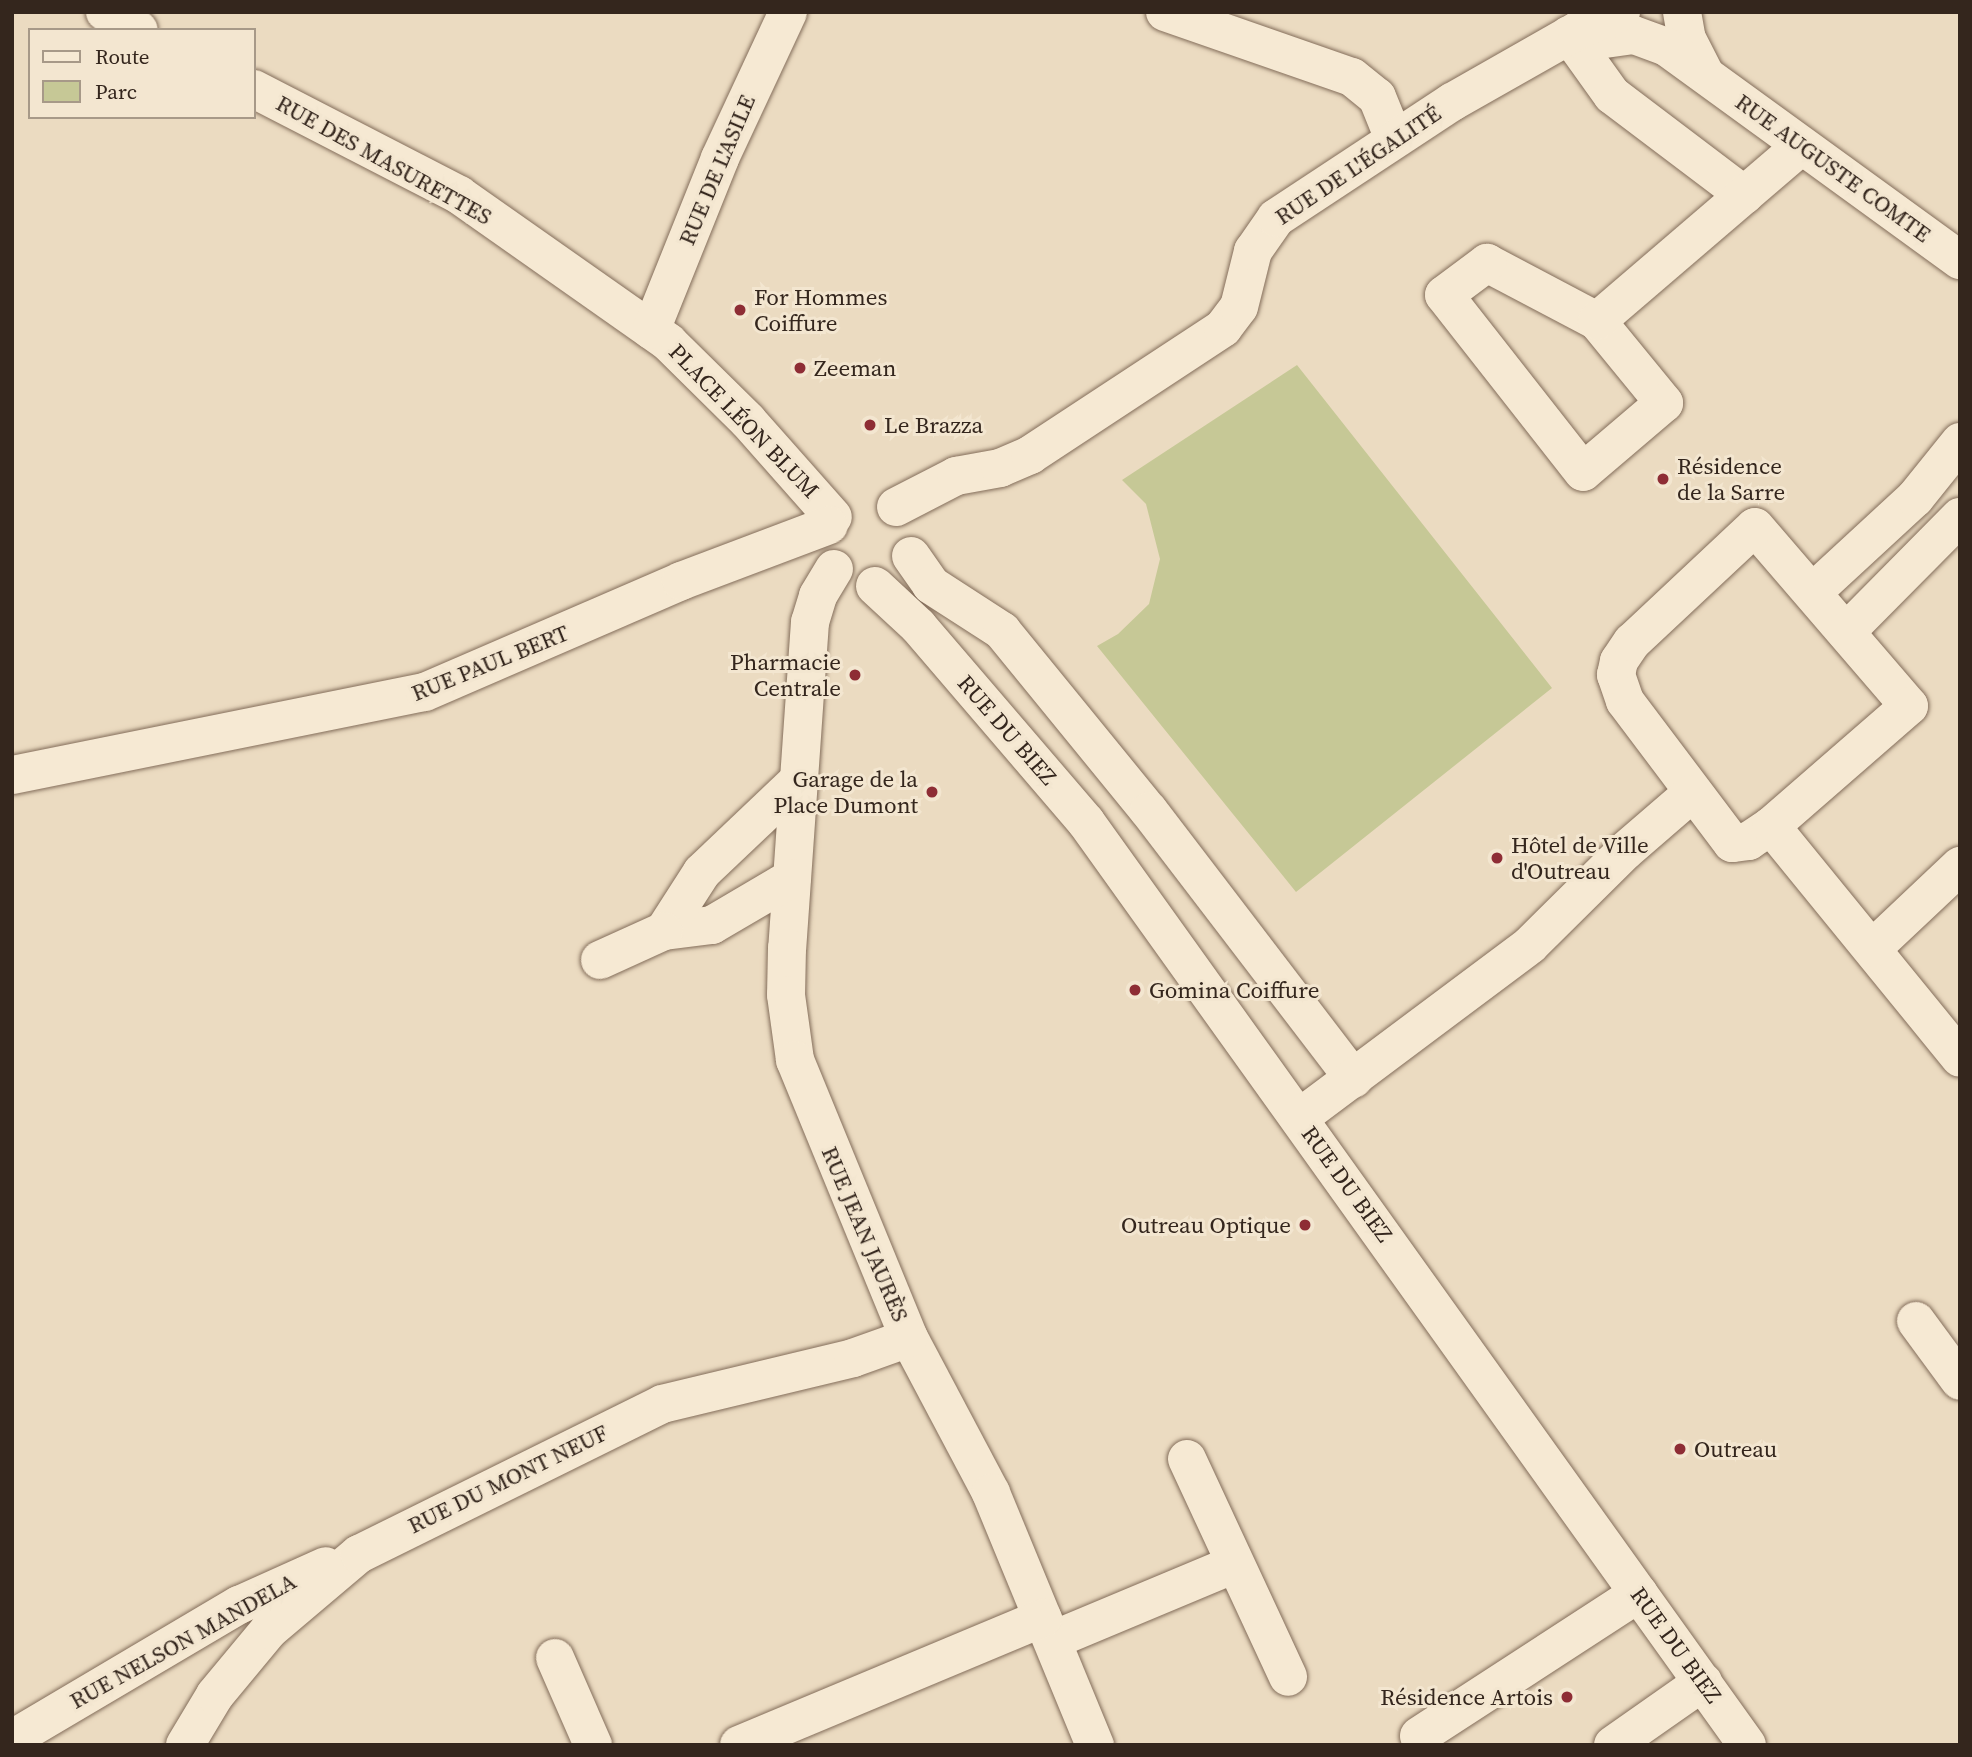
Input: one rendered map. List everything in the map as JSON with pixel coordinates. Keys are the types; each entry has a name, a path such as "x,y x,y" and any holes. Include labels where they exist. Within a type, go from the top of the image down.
{"street":[{"path":"105,12 135,28"},
{"name":"RUE DE L'ASILE","path":"650,330 720,158 788,12"},
{"path":"1165,12 1352,77 1377,97 1394,139"},
{"name":"RUE AUGUSTE COMTE","path":"1682,12 1687,39 1706,76"},
{"name":"RUE DE L'ÉGALITÉ","path":"896,507 956,476 1023,459 1223,328 1239,307 1253,251 1266,229 1394,139 1488,80 1562,44 1610,14"},
{"name":"RUE AUGUSTE COMTE","path":"1562,44 1642,37 1665,46 1960,260"},
{"path":"1562,44 1612,95 1744,195"},
{"name":"RUE DES MASURETTES","path":"256,90 459,195 650,330"},
{"path":"1597,321 1801,146"},
{"path":"1487,263 1597,321 1664,403 1583,472 1444,295 1487,263"},
{"name":"PLACE LÉON BLUM","path":"650,330 697,366 831,521"},
{"path":"1813,592 1915,498 1960,442"},
{"name":"PLACE LÉON BLUM","path":"834,569 825,548 831,521 848,504 865,498 896,507"},
{"path":"834,569 852,584 875,586 900,575 911,556 912,529 896,507"},
{"path":"1846,632 1960,517"},
{"name":"RUE PAUL BERT","path":"12,775 357,709 425,692 681,581 831,521"},
{"path":"1755,527 1846,632 1909,706 1771,826 1749,841 1732,843 1691,794 1625,701 1616,675 1619,661 1632,642 1755,527"},
{"path":"911,556 931,585 1002,631 1149,811 1354,1079"},
{"name":"RUE JEAN JAURÈS","path":"834,569 812,614 808,688 798,781 786,995 795,1060 909,1338 991,1493 1095,1745"},
{"name":"RUE DU BIEZ","path":"875,586 928,638 1086,822 1747,1745"},
{"path":"664,931 702,872 798,781"},
{"path":"1300,1118 1530,945 1625,851 1691,794"},
{"path":"1771,826 1960,1058"},
{"path":"1873,948 1960,866"},
{"path":"600,960 664,931 712,925 792,878"},
{"path":"1916,1321 1960,1381"},
{"name":"RUE DU MONT NEUF","path":"184,1745 215,1695 269,1630 359,1554 663,1404 853,1358 909,1338"},
{"path":"1187,1459 1288,1677"},
{"name":"RUE NELSON MANDELA","path":"12,1739 239,1605 300,1575 359,1554"},
{"path":"739,1745 1048,1629 1235,1564"},
{"path":"1419,1736 1639,1593"},
{"path":"555,1658 593,1745"},
{"path":"1613,1745 1703,1682"}],"green space":[{"path":"1297,365 1552,688 1296,892 1097,646 1118,634 1149,604 1160,559 1146,504 1122,480"}],"place":[{"name":"For Hommes Coiffure","path":"740,310"},
{"name":"Zeeman","path":"800,368"},
{"name":"Le Brazza","path":"870,425"},
{"name":"Résidence de la Sarre","path":"1663,479"},
{"name":"Pharmacie Centrale","path":"855,675"},
{"name":"Garage de la Place Dumont","path":"932,792"},
{"name":"Hôtel de Ville d'Outreau","path":"1497,858"},
{"name":"Gomina Coiffure","path":"1135,990"},
{"name":"Outreau Optique","path":"1305,1225"},
{"name":"Outreau","path":"1680,1449"},
{"name":"Résidence Artois","path":"1567,1697"}]}
